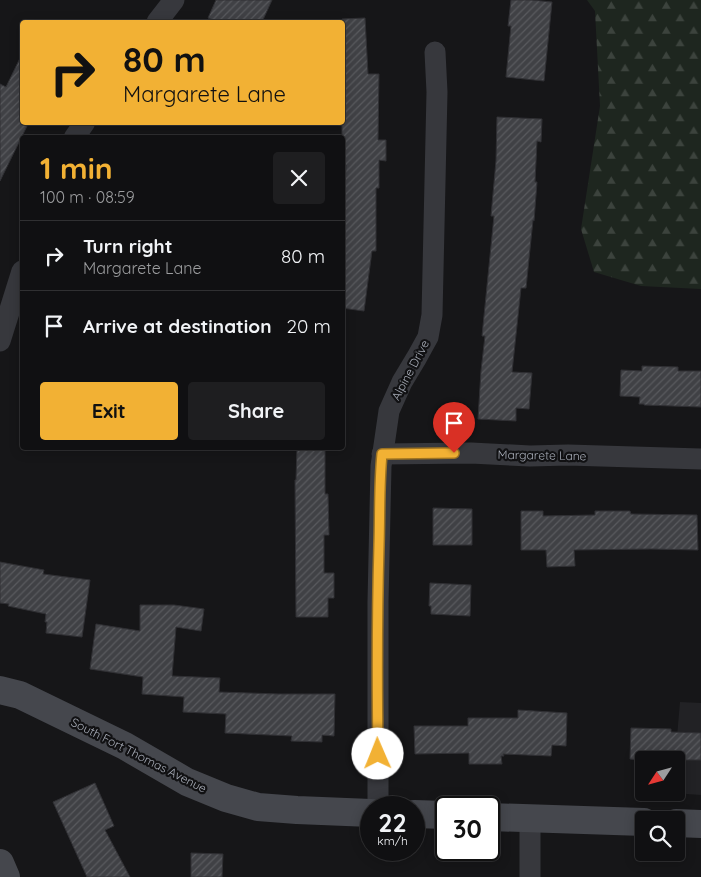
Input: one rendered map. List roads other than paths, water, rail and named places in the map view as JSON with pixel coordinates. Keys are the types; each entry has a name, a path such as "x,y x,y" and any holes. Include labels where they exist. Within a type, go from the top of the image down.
{"main road":[{"name":"South Fort Thomas Avenue","path":"0,690 20,694 125,746 187,782 226,798 258,807 360,813"},
{"path":"500,817 635,822"},
{"path":"685,823 701,824"},
{"path":"0,863 6,877"}],"street":[{"path":"159,20 174,0"},
{"name":"Alpine Drive","path":"378,796 378,602 382,454 389,411 402,382 428,337 432,314 435,52"},
{"path":"0,341 20,277"},
{"name":"Margarete Lane","path":"382,454 471,453 701,459"},
{"path":"530,818 530,877"}]}
